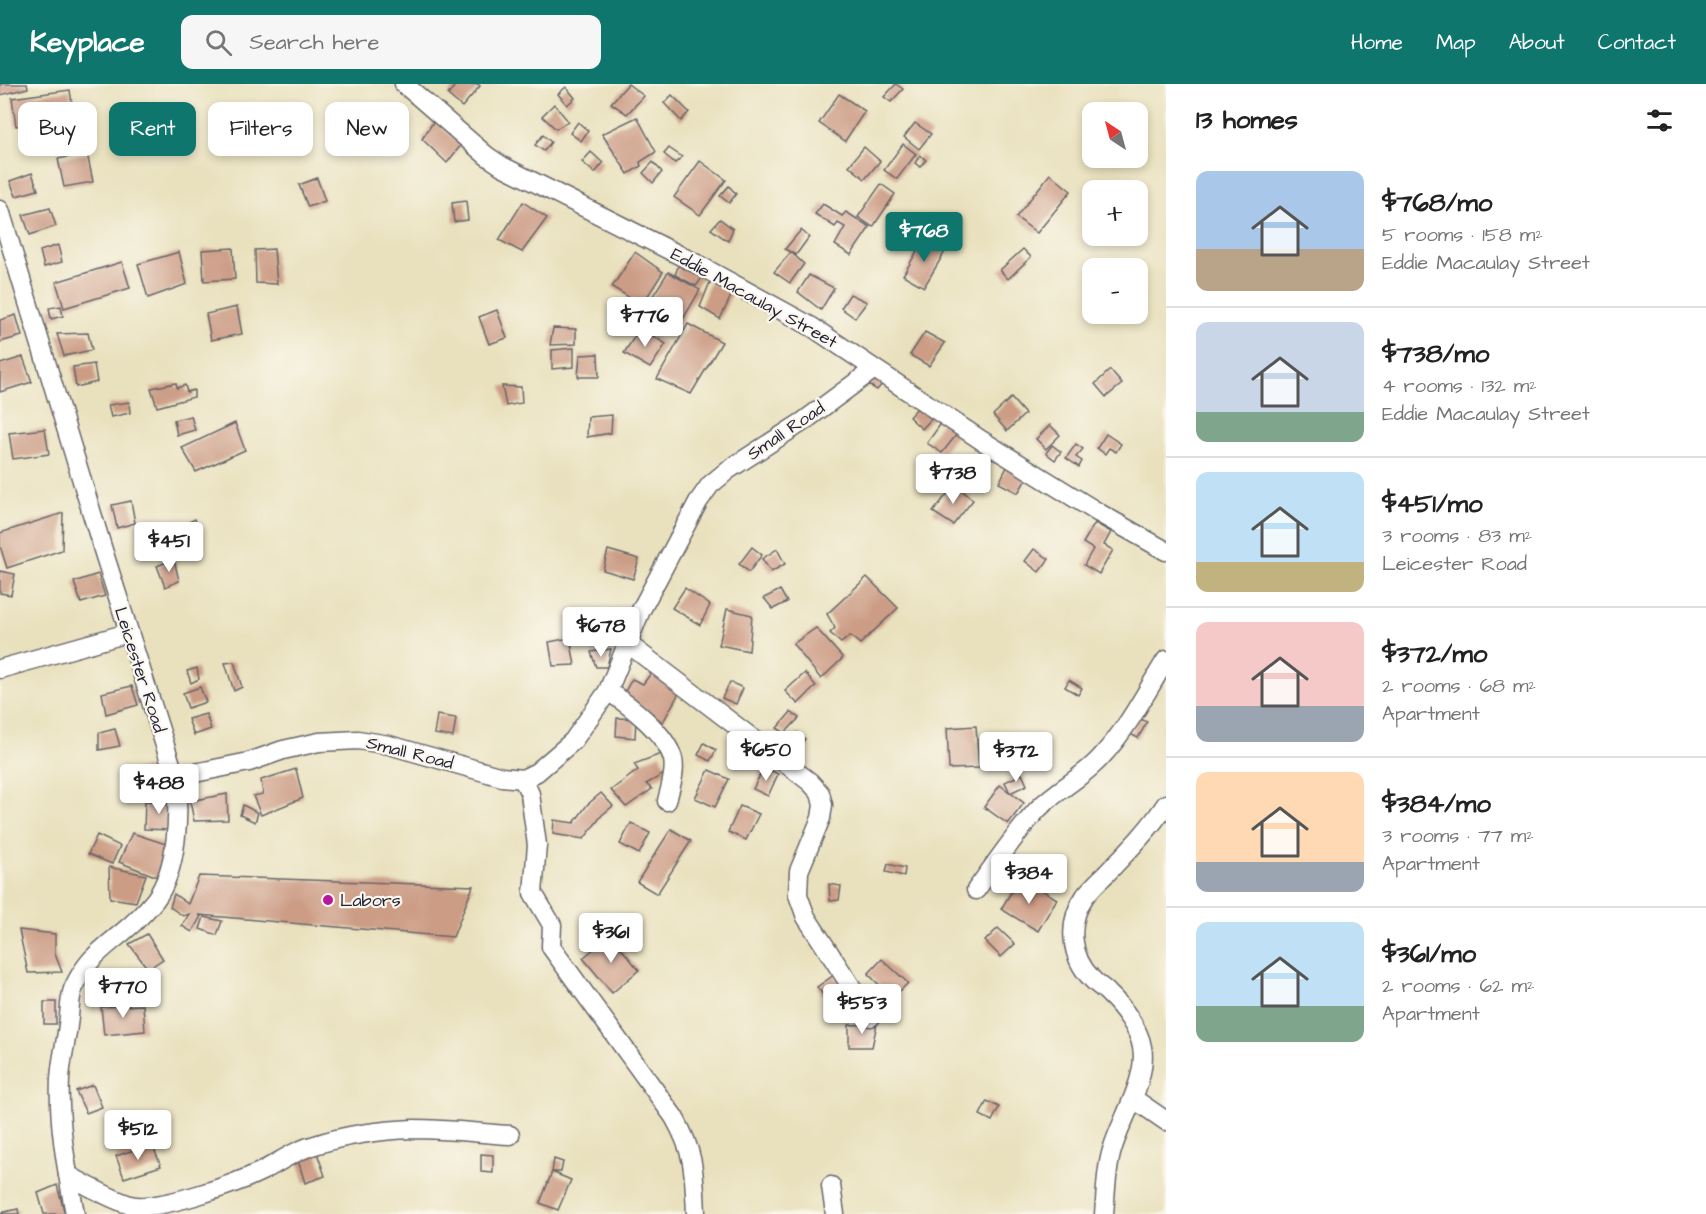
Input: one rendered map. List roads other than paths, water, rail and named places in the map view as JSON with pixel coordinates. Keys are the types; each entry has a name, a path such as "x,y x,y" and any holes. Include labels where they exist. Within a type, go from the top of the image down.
{"street":[{"name":"Eddie Macaulay Street","path":"404,84 487,156 502,166 695,263 812,327 1010,458 1166,551"},
{"name":"Leicester Road","path":"0,210 128,633 175,777 178,819 176,839 165,882 156,899 139,917 103,946 85,965 72,992 60,1079 60,1102 75,1214"},
{"name":"Small Road","path":"175,777 249,762 283,750 319,742 358,740 389,745 502,777 523,779 537,772 573,741 608,691 641,610 698,502 710,485 728,470 804,421 874,369"},
{"path":"0,669 128,633"},
{"path":"627,643 810,782 820,793 823,805 821,818 799,871 798,895 806,917 871,1017"},
{"path":"976,890 1038,810 1102,756 1131,718 1166,660"},
{"path":"608,691 641,716 666,745 673,759 673,772 667,801"},
{"path":"523,779 530,794 537,845 533,893 552,925 551,947 674,1117 690,1150 694,1167 696,1214"},
{"path":"1104,1214 1112,1148 1134,1099 1143,1048 1126,1015 1109,994 1084,971 1075,956 1074,925 1085,896 1143,835 1166,804"},
{"path":"1134,1099 1166,1121"},
{"path":"68,1175 132,1206 164,1204 204,1193 262,1171 284,1157 314,1145 366,1134 414,1129 510,1135"},
{"path":"831,1186 836,1214"}],"place":[{"name":"Labors","path":"328,900"}]}
